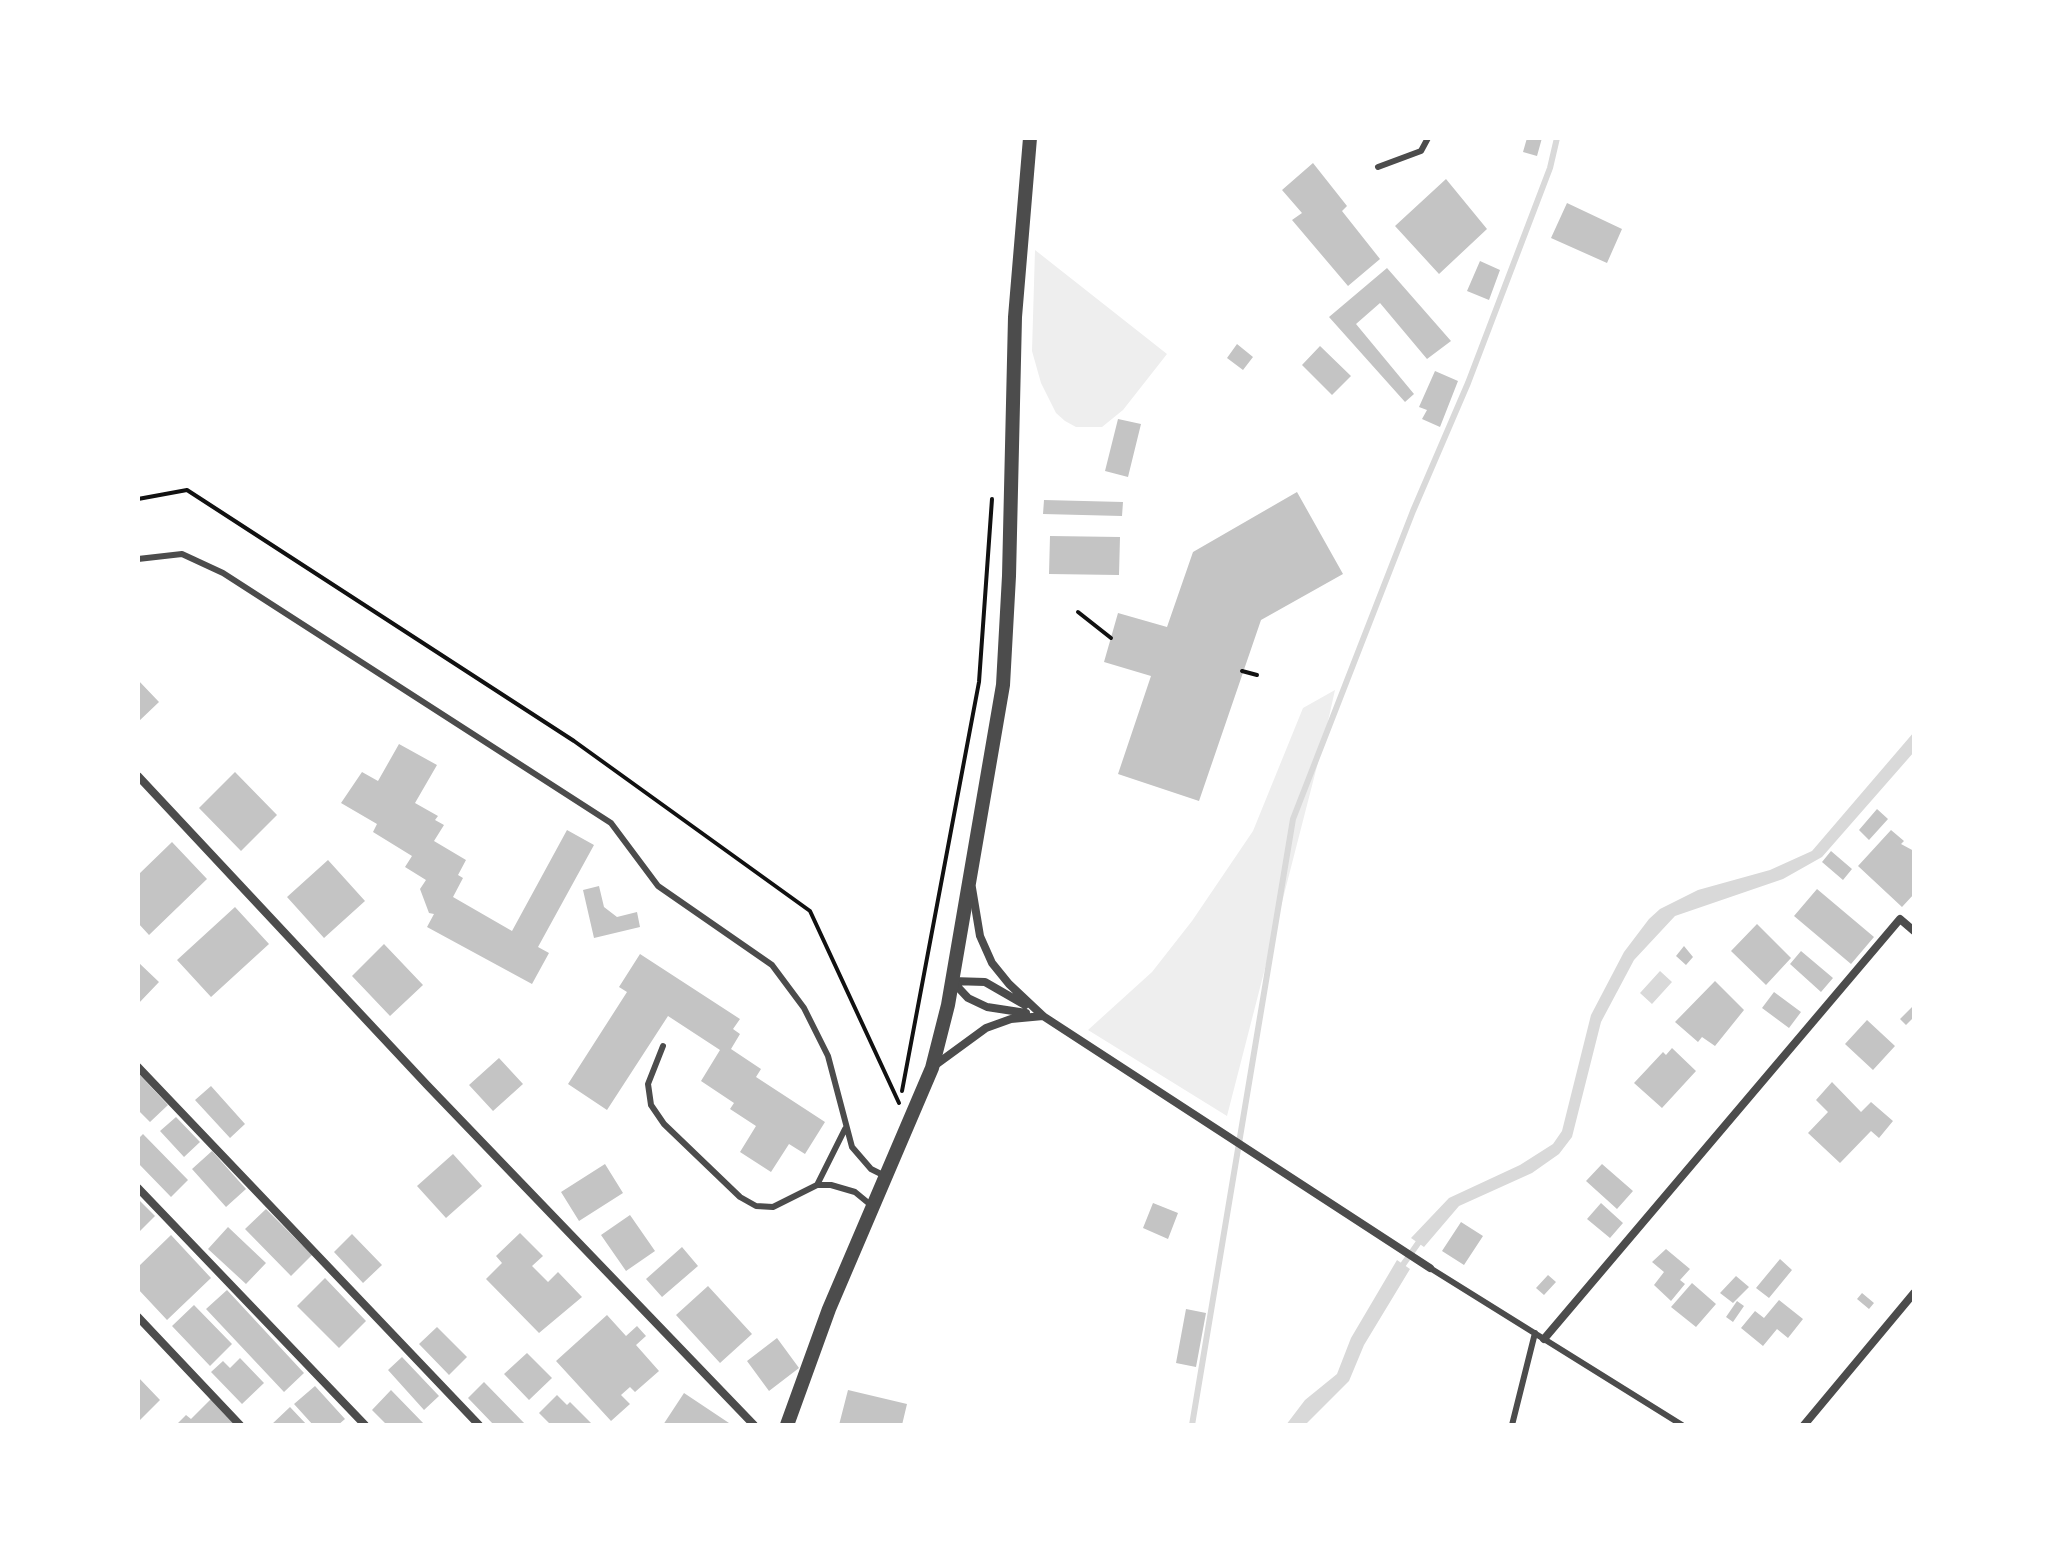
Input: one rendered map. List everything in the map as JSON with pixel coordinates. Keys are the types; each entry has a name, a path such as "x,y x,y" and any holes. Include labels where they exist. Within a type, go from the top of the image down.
{"street":[{"path":"787,1425 829,1309 932,1068 952,981 1005,664 1015,317 1030,138"},
{"path":"138,776 427,1085 754,1425"},
{"path":"970,879 980,936 992,963 1043,1016"},
{"path":"1540,1336 1900,919 1914,931"},
{"path":"952,981 968,998 987,1007 1043,1016"},
{"path":"952,981 985,982 1043,1016 1430,1268"},
{"path":"932,1068 986,1028 1011,1019 1043,1016"},
{"path":"138,1067 479,1425"},
{"path":"138,1188 365,1425"},
{"path":"1804,1425 1914,1293"},
{"path":"138,1317 240,1425"}],"lane":[{"path":"1378,167 1421,151 1428,138"},
{"path":"138,559 182,554 223,573 611,823 658,886 772,965 804,1008 828,1056 845,1129 860,1160 885,1176"},
{"path":"663,1046 648,1084 651,1105 664,1124 748,1202 764,1208 789,1202 817,1185 845,1129"},
{"path":"817,1185 842,1187 872,1206"},
{"path":"1430,1268 1682,1425"},
{"path":"1512,1425 1540,1336"}],"path":[{"path":"138,499 187,490 329,578 574,741 810,911 900,1105 979,682 992,495"},
{"path":"1078,612 1111,638"},
{"path":"1242,671 1257,675"}],"shaded area":[{"path":"1035,250 1167,354 1123,410 1102,427 1076,427 1065,421 1056,413 1041,383 1032,351"},
{"path":"1335,690 1227,1116 1088,1030 1152,972 1192,921 1253,831 1303,708"},
{"path":"1914,732 1914,752 1822,857 1783,879 1675,916 1634,960 1601,1022 1572,1137 1559,1154 1532,1173 1459,1206 1424,1247 1411,1238 1449,1198 1520,1165 1553,1144 1562,1131 1591,1015 1624,952 1649,919 1660,909 1698,890 1770,870 1812,851"},
{"path":"1660,971 1672,982 1652,1004 1640,993"},
{"path":"1397,1260 1410,1269 1364,1345 1349,1381 1305,1425 1286,1425 1305,1400 1337,1374 1351,1338"}],"building":[{"path":"1527,138 1542,138 1537,156 1523,152"},
{"path":"1313,163 1347,206 1342,211 1380,259 1348,286 1292,220 1302,213 1282,190"},
{"path":"1446,179 1487,229 1439,274 1395,226"},
{"path":"1567,203 1622,229 1607,263 1551,238"},
{"path":"1480,261 1500,270 1489,300 1467,291"},
{"path":"1387,268 1451,341 1427,359 1380,303 1356,324 1414,394 1405,402 1329,317"},
{"path":"1237,344 1253,357 1243,370 1227,358"},
{"path":"1320,346 1351,376 1332,395 1302,365"},
{"path":"1435,371 1458,381 1440,427 1422,419 1427,410 1419,407"},
{"path":"1118,419 1141,424 1128,477 1105,471"},
{"path":"1297,492 1343,574 1261,620 1199,801 1118,774 1151,676 1104,662 1118,613 1167,627 1193,552"},
{"path":"1044,500 1123,502 1122,516 1043,514"},
{"path":"1050,536 1120,537 1119,575 1049,574"},
{"path":"138,680 159,702 138,722"},
{"path":"399,744 437,765 415,803 438,816 435,820 444,825 434,841 466,860 458,875 463,878 453,897 512,931 567,830 594,845 538,947 549,953 532,984 427,927 434,914 429,913 420,889 426,880 405,867 412,856 373,832 377,824 341,803 362,772 378,781"},
{"path":"235,772 277,815 241,851 199,808"},
{"path":"1877,809 1888,819 1869,840 1859,830"},
{"path":"1891,830 1904,841 1901,844 1914,851 1914,894 1902,907 1858,866"},
{"path":"172,842 207,879 149,935 138,923 138,875"},
{"path":"1831,851 1852,869 1843,880 1822,862"},
{"path":"328,860 365,901 324,938 287,897"},
{"path":"599,886 604,907 617,917 637,912 640,927 594,938 583,890"},
{"path":"1817,889 1874,937 1851,964 1794,916"},
{"path":"235,907 269,944 211,997 177,960"},
{"path":"1757,924 1791,958 1766,985 1731,951"},
{"path":"384,944 423,985 390,1016 352,976"},
{"path":"1684,946 1693,957 1686,965 1676,956"},
{"path":"1801,951 1833,978 1821,992 1790,964"},
{"path":"640,954 740,1019 733,1029 740,1034 731,1049 761,1069 756,1077 825,1122 805,1154 789,1144 771,1172 740,1152 756,1126 730,1109 734,1103 701,1081 720,1050 668,1016 607,1110 568,1084 627,992 619,987"},
{"path":"138,962 159,982 138,1004"},
{"path":"1715,981 1744,1010 1715,1046 1702,1037 1698,1042 1675,1022"},
{"path":"1774,992 1801,1012 1789,1028 1762,1008"},
{"path":"1914,1005 1914,1017 1906,1025 1900,1019"},
{"path":"1867,1020 1895,1046 1873,1070 1845,1044"},
{"path":"1672,1048 1696,1071 1662,1108 1634,1083 1663,1052 1666,1055"},
{"path":"499,1058 523,1084 493,1111 469,1085"},
{"path":"138,1073 168,1105 150,1122 138,1110"},
{"path":"1832,1082 1861,1112 1871,1102 1893,1121 1879,1138 1871,1131 1840,1163 1808,1133 1828,1112 1816,1100"},
{"path":"211,1086 245,1124 230,1138 195,1100"},
{"path":"176,1117 200,1142 184,1157 160,1131"},
{"path":"143,1134 188,1180 171,1197 138,1163 138,1139"},
{"path":"212,1151 246,1189 226,1207 192,1169"},
{"path":"453,1154 482,1186 446,1218 417,1186"},
{"path":"605,1164 623,1193 579,1221 561,1192"},
{"path":"1602,1164 1633,1191 1617,1209 1586,1181"},
{"path":"138,1199 155,1216 138,1233"},
{"path":"1153,1203 1178,1213 1168,1239 1143,1228"},
{"path":"1601,1203 1623,1223 1610,1238 1587,1219"},
{"path":"266,1209 312,1255 291,1276 245,1229"},
{"path":"630,1215 655,1251 626,1271 601,1235"},
{"path":"1461,1222 1483,1236 1464,1265 1442,1251"},
{"path":"228,1227 266,1263 246,1284 208,1249"},
{"path":"520,1233 543,1256 532,1266 548,1282 558,1272 582,1297 539,1333 486,1279 502,1263 496,1256"},
{"path":"352,1234 382,1265 363,1283 334,1252"},
{"path":"171,1235 211,1278 167,1320 138,1289 138,1267"},
{"path":"682,1247 698,1266 662,1297 646,1279"},
{"path":"1666,1249 1690,1269 1680,1280 1685,1284 1671,1301 1654,1285 1664,1272 1652,1262"},
{"path":"1780,1259 1792,1270 1769,1298 1756,1288"},
{"path":"1548,1275 1556,1282 1544,1295 1536,1288"},
{"path":"1736,1276 1749,1287 1733,1303 1720,1293"},
{"path":"325,1278 366,1321 339,1348 297,1306"},
{"path":"1692,1283 1716,1304 1696,1327 1671,1307"},
{"path":"708,1286 752,1334 720,1363 676,1315"},
{"path":"227,1290 304,1373 284,1392 206,1309"},
{"path":"1862,1293 1874,1303 1869,1309 1857,1299"},
{"path":"1779,1300 1803,1319 1788,1338 1777,1329 1763,1346 1741,1328 1755,1311 1764,1318"},
{"path":"1737,1301 1744,1306 1733,1322 1726,1317"},
{"path":"194,1305 232,1344 210,1366 172,1326"},
{"path":"1186,1309 1206,1313 1196,1367 1176,1363"},
{"path":"607,1315 626,1336 637,1326 646,1336 636,1345 659,1371 635,1392 630,1387 621,1395 630,1404 611,1421 556,1361"},
{"path":"437,1327 467,1357 449,1375 419,1344"},
{"path":"777,1338 799,1368 769,1391 747,1361"},
{"path":"527,1353 552,1378 529,1400 504,1374"},
{"path":"402,1357 439,1396 424,1410 388,1370"},
{"path":"240,1358 264,1383 242,1404 211,1372 223,1361 230,1368"},
{"path":"138,1377 160,1400 140,1420 138,1418"},
{"path":"484,1382 526,1425 494,1425 468,1398"},
{"path":"315,1386 345,1419 338,1425 313,1425 294,1404"},
{"path":"391,1390 425,1425 387,1425 372,1410"},
{"path":"848,1390 907,1404 902,1425 839,1425"},
{"path":"684,1393 732,1425 663,1425"},
{"path":"557,1395 567,1405 570,1402 593,1425 551,1425 539,1413"},
{"path":"212,1398 239,1425 176,1425 186,1415 191,1419"},
{"path":"290,1407 307,1425 271,1425"}],"waterway":[{"path":"1192,1425 1293,819 1413,511 1468,383 1550,168 1557,138"},
{"path":"1400,1269 1421,1239"}]}
